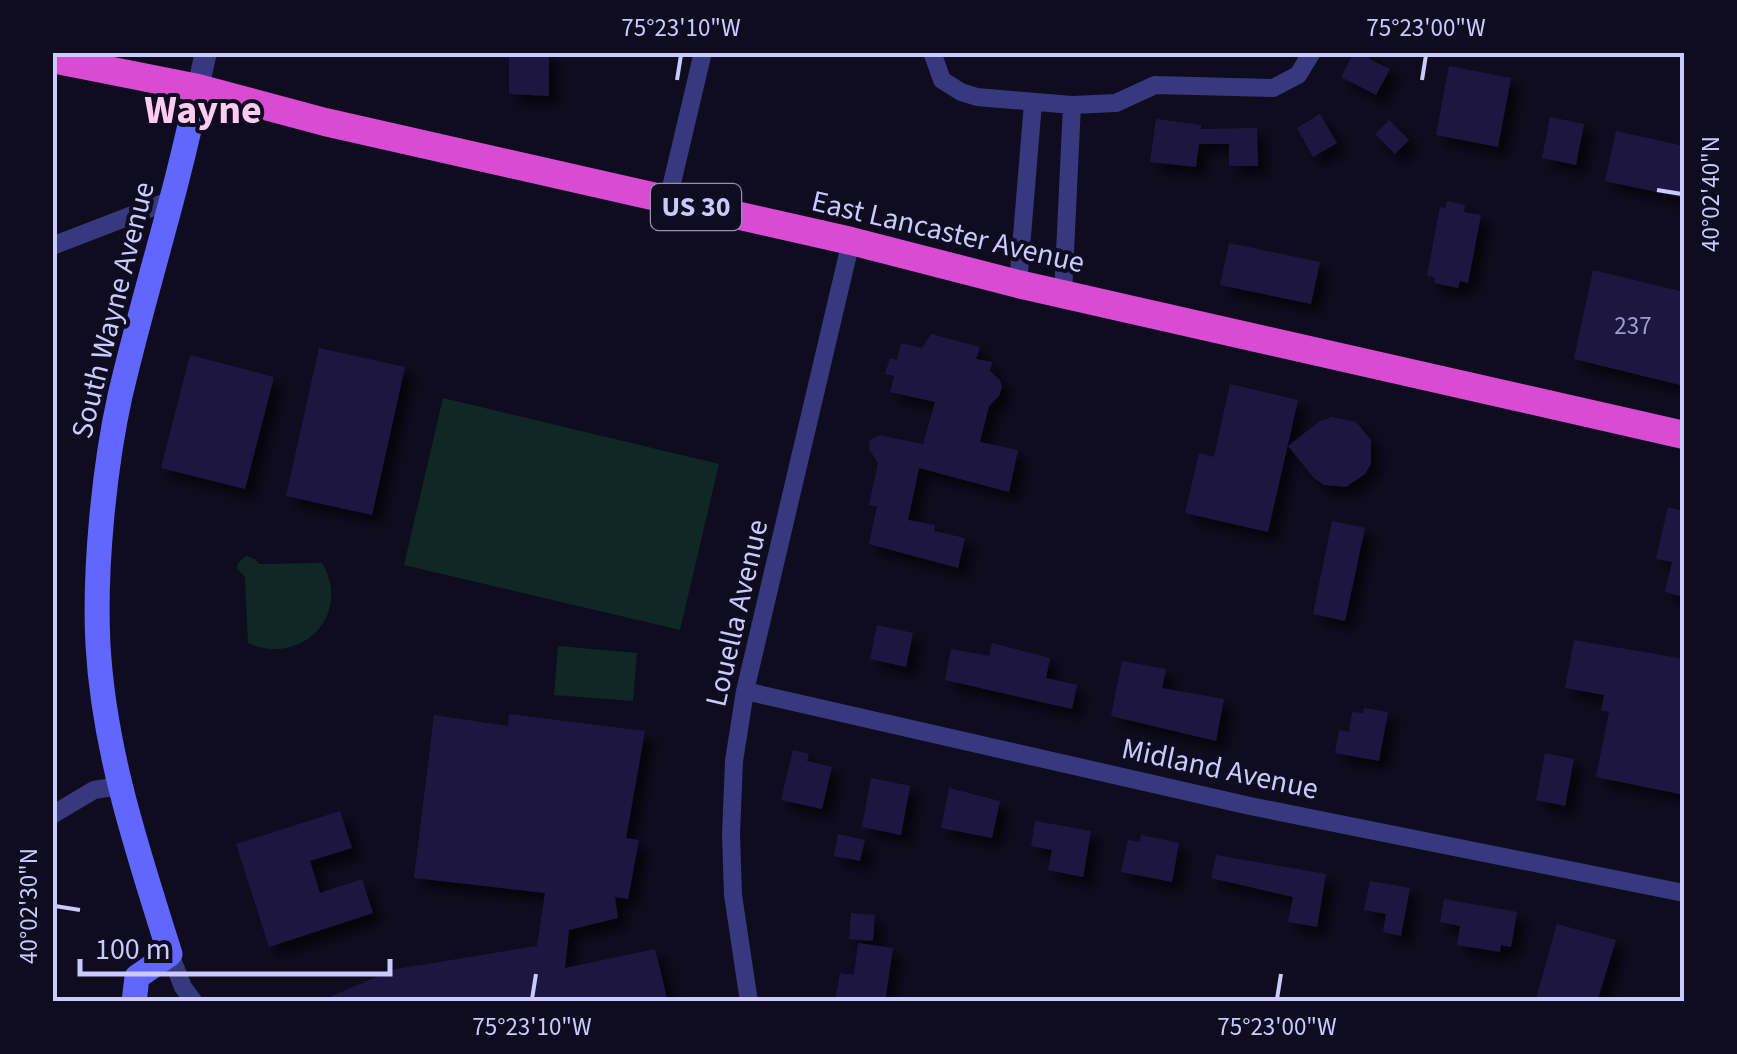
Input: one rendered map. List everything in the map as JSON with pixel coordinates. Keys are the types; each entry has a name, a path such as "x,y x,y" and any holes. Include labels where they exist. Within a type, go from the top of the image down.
{"highway":[{"name":"US 30","path":"52,59 198,88"},
{"name":"East Lancaster Avenue","path":"198,88 325,122 1018,284 1684,435"}],"main road":[{"name":"South Wayne Avenue","path":"170,954 119,786 98,642 103,506 119,399 174,199 198,88"},
{"path":"134,1002 138,977 170,954"}],"street":[{"path":"198,88 206,52"},
{"path":"668,200 703,52"},
{"path":"932,52 936,72 951,88 977,97 1072,105 1116,104 1155,85 1273,88 1298,74 1312,52"},
{"path":"1018,284 1033,103"},
{"path":"1063,294 1072,105"},
{"path":"52,246 174,199"},
{"name":"Louella Avenue","path":"750,1002 733,895 734,762 745,691 850,242"},
{"name":"Midland Avenue","path":"745,691 1250,806 1684,893"},
{"path":"52,815 94,790 119,786"},
{"path":"170,954 194,1002"}],"green space":[{"path":"443,398 719,464 680,630 404,565"},
{"path":"246,556 259,564 322,563 330,582 331,601 316,632 286,648 268,649 248,643 245,577 237,568"},
{"path":"558,646 637,653 633,701 554,695"}],"building":[{"path":"509,52 549,52 549,96 509,94"},
{"path":"1354,52 1372,52 1369,59 1390,69 1376,95 1341,77"},
{"path":"1449,66 1511,78 1498,147 1436,135"},
{"path":"1320,114 1337,143 1313,157 1297,128"},
{"path":"1550,117 1584,124 1576,165 1542,158"},
{"path":"1156,119 1201,125 1201,129 1257,128 1258,166 1229,166 1229,144 1199,144 1196,167 1150,162"},
{"path":"1389,120 1409,140 1395,154 1375,134"},
{"path":"1616,131 1684,146 1684,198 1605,181"},
{"path":"1447,201 1465,205 1464,212 1481,215 1468,283 1460,281 1458,288 1434,283 1435,277 1427,276 1440,207 1445,208"},
{"path":"1229,243 1320,262 1311,304 1220,285"},
{"path":"1593,270 1684,292 1684,386 1574,359"},
{"path":"931,334 980,347 976,359 992,362 990,371 1002,387 989,406 980,442 1018,450 1009,492 919,468 908,520 935,525 934,531 965,538 958,568 869,544 877,506 869,505 878,463 869,449 870,440 879,435 923,444 935,402 890,392 894,376 885,374 890,358 897,360 901,343 922,348"},
{"path":"319,348 405,367 372,515 286,496"},
{"path":"190,355 274,377 245,489 161,468"},
{"path":"1230,384 1298,400 1268,532 1185,513 1199,453 1214,457"},
{"path":"1332,417 1356,422 1371,440 1371,464 1365,474 1346,487 1324,485 1314,478 1288,446 1320,421"},
{"path":"1668,507 1684,511 1684,597 1665,592 1672,562 1656,559"},
{"path":"1332,521 1365,528 1345,621 1313,614"},
{"path":"877,625 913,633 906,667 870,659"},
{"path":"1574,640 1684,659 1684,795 1596,777 1609,712 1601,710 1604,695 1565,688"},
{"path":"992,643 1050,658 1046,678 1077,685 1072,709 945,680 951,649 989,656"},
{"path":"1122,661 1166,669 1162,688 1224,699 1216,741 1111,716"},
{"path":"1364,708 1388,712 1379,761 1335,753 1339,730 1349,732 1352,712 1363,713"},
{"path":"509,714 645,731 626,838 639,840 628,899 615,897 618,918 569,930 565,968 655,949 668,1002 317,1002 396,969 537,946 545,893 414,878 434,715 508,726"},
{"path":"793,750 809,754 807,761 832,767 822,809 781,800"},
{"path":"1545,753 1574,759 1565,806 1536,800"},
{"path":"871,778 910,786 901,835 862,827"},
{"path":"949,788 1000,801 992,838 941,828"},
{"path":"340,811 352,848 310,861 320,893 362,879 373,913 269,947 236,844"},
{"path":"1035,821 1091,831 1083,877 1048,870 1052,850 1031,846"},
{"path":"838,834 865,840 860,861 834,856"},
{"path":"1141,835 1179,843 1172,882 1121,872 1128,840 1140,842"},
{"path":"1216,855 1326,874 1317,927 1288,922 1293,897 1211,878"},
{"path":"1370,881 1410,888 1401,936 1383,932 1386,914 1364,910"},
{"path":"1444,899 1517,912 1511,947 1501,945 1500,952 1457,945 1460,926 1440,922"},
{"path":"851,913 875,915 873,941 849,939"},
{"path":"1557,924 1616,940 1597,1002 1535,1002"},
{"path":"858,943 893,948 885,1002 835,1002 840,973 854,975"}],"district":[{"name":"Wayne","path":"203,110"}]}
